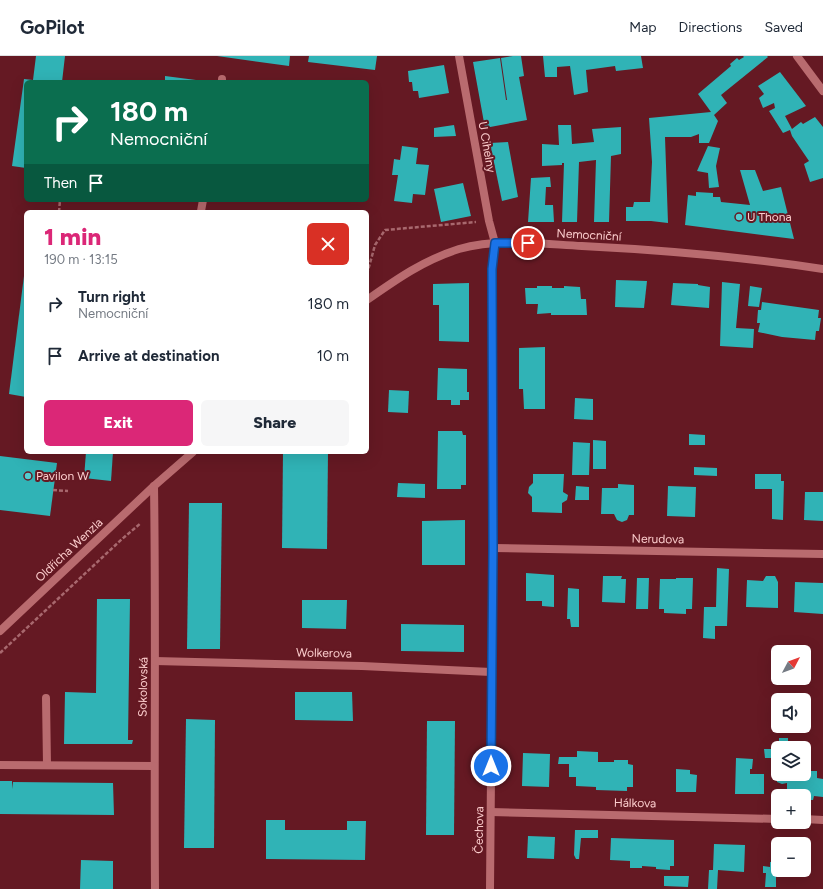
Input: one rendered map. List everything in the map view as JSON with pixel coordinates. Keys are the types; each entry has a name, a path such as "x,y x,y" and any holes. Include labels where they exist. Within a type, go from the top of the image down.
{"street":[{"name":"U Cihelny","path":"459,56 489,221 495,243"},
{"path":"797,56 823,91"},
{"path":"201,210 203,202"},
{"name":"Nemocniční","path":"369,299 408,271 432,259 460,249 495,243 661,250 823,269"},
{"name":"Čechova","path":"490,889 493,548 492,269 495,243"},
{"path":"154,486 191,454"},
{"name":"Sokolovská","path":"154,486 155,889"},
{"name":"Oldřicha Wenzla","path":"0,631 154,486"},
{"name":"Nerudova","path":"493,548 823,554"},
{"name":"Wolkerova","path":"155,661 362,666 491,672"},
{"path":"46,698 47,765"},
{"path":"0,765 154,766"},
{"name":"Hálkova","path":"491,812 771,818"},
{"path":"811,819 823,820"}],"path":[{"path":"369,267 375,245 385,230 489,221"},
{"path":"54,490 68,491"},
{"path":"0,652 122,539 154,513"}],"building":[{"path":"36,56 65,56 62,80 33,80"},
{"path":"217,56 290,56 289,66"},
{"path":"309,56 377,56 375,70 308,62"},
{"path":"521,56 524,76 519,77 527,120 485,128 473,62 500,58 507,100 501,58"},
{"path":"543,56 641,56 643,68 616,71 615,66 586,70 588,92 574,95 570,66 557,67 557,77 545,77"},
{"path":"743,56 768,57 721,95 727,103 714,115 718,121 709,143 699,143 699,134 691,137 665,137 668,223 626,221 626,207 633,207 634,202 650,202 652,162 649,118 711,112 698,94 731,66 730,64 737,58 739,60 744,57"},
{"path":"444,65 449,93 419,98 418,91 413,91 412,82 409,82 408,71"},
{"path":"780,72 806,106 785,116 792,129 801,122 803,124 815,117 823,127 823,178 810,182 804,164 809,161 792,136 790,130 783,133 769,111 775,108 774,103 763,108 759,98 764,94 758,86"},
{"path":"165,76 196,80 165,80"},
{"path":"24,79 33,80 24,80 24,168 12,166"},
{"path":"454,125 456,136 434,137 434,128"},
{"path":"558,125 571,125 572,144 594,142 592,129 621,127 621,154 611,156 609,222 594,222 596,160 579,162 577,222 562,222 564,163 562,163 562,165 542,166 542,144 559,145"},
{"path":"508,142 518,197 502,201 490,143"},
{"path":"402,146 418,148 416,164 429,165 425,195 413,194 412,203 394,201 398,175 392,175 394,159 400,160"},
{"path":"708,146 720,148 716,166 719,187 709,188 708,173 697,171"},
{"path":"740,170 755,170 763,191 781,187 794,239 685,225 688,195 696,196 696,192 713,193 713,197 720,197 721,202 750,205"},
{"path":"550,177 551,187 546,187 545,205 553,205 554,222 528,222 531,178"},
{"path":"463,183 471,216 441,222 434,189"},
{"path":"24,276 24,397 9,394"},
{"path":"616,280 647,281 644,308 615,307"},
{"path":"722,282 740,284 736,328 754,329 753,348 720,346"},
{"path":"469,283 469,342 439,341 439,305 433,305 433,284"},
{"path":"673,283 698,284 710,287 709,308 671,305"},
{"path":"537,286 552,286 552,288 564,288 564,286 580,287 581,299 586,299 587,315 551,315 551,313 537,314 538,304 526,304 525,288 537,288"},
{"path":"750,286 762,288 759,307 748,306"},
{"path":"762,302 819,310 818,318 821,318 819,331 816,331 815,340 782,337 758,332 760,323 757,323 758,310 761,310"},
{"path":"545,347 545,409 524,409 523,389 519,389 519,348"},
{"path":"438,368 467,369 467,392 469,392 469,400 460,400 460,405 451,405 451,400 437,400"},
{"path":"389,390 409,391 408,413 388,412"},
{"path":"575,398 593,399 593,420 574,419"},
{"path":"438,431 462,431 463,435 466,435 466,485 461,485 461,489 437,489"},
{"path":"689,434 705,435 705,445 689,445"},
{"path":"593,440 606,441 606,469 593,469"},
{"path":"573,442 590,443 589,475 572,475"},
{"path":"86,454 113,454 111,481 84,478"},
{"path":"283,454 328,454 327,549 282,548"},
{"name":"Pavilon W","path":"0,456 57,463 50,516 0,510"},
{"path":"694,467 717,468 717,476 694,475"},
{"path":"533,474 564,474 563,492 568,495 567,500 562,503 562,513 532,512 532,497 528,493 529,487 533,483"},
{"path":"755,474 781,474 781,481 784,481 783,520 772,519 772,489 755,489"},
{"path":"398,483 425,484 425,498 397,497"},
{"path":"618,484 634,485 634,515 629,515 627,520 622,522 617,520 614,514 601,514 602,488 618,488"},
{"path":"576,486 589,487 589,500 575,500"},
{"path":"668,486 696,487 695,517 667,516"},
{"path":"805,492 823,492 823,521 804,520"},
{"path":"189,503 222,503 220,649 187,649"},
{"path":"465,520 465,565 422,565 422,521"},
{"path":"717,568 729,569 727,626 715,626 715,639 703,638 704,607 716,607"},
{"path":"526,573 554,575 554,607 542,606 542,601 526,601"},
{"path":"603,576 622,576 621,579 626,579 625,603 602,602"},
{"path":"766,576 775,576 778,582 778,608 746,607 747,580 763,581"},
{"path":"637,578 649,578 648,609 636,609"},
{"path":"693,578 692,609 686,609 686,614 664,613 664,609 659,609 660,579"},
{"path":"795,582 823,583 823,614 794,612"},
{"path":"568,588 579,589 579,627 571,627 570,619 567,619"},
{"path":"97,599 130,599 128,740 133,740 132,744 64,744 65,692 96,693"},
{"path":"302,600 347,600 346,629 302,628"},
{"path":"401,624 464,625 464,652 401,651"},
{"path":"295,692 352,692 353,721 295,720"},
{"path":"186,719 215,720 214,848 184,848"},
{"path":"427,721 455,721 454,835 426,835"},
{"path":"779,738 788,738 788,741 779,741"},
{"path":"764,749 771,749 771,758 765,758"},
{"path":"577,751 598,752 598,762 628,760 628,764 633,765 633,787 627,787 627,791 596,790 596,787 576,786 576,777 569,777 569,764 558,764 559,757 577,757"},
{"path":"523,753 550,754 549,787 522,786"},
{"path":"736,758 753,759 750,774 764,774 764,794 735,794"},
{"path":"676,769 690,770 690,774 697,775 696,792 676,792"},
{"path":"811,771 817,771 817,778 823,779 823,797 814,796 813,800 811,800 811,789 787,789 787,783 782,784 777,782 811,781"},
{"path":"0,781 12,781 12,789 13,782 113,783 114,815 0,814"},
{"path":"266,820 285,820 285,830 347,830 347,821 366,821 365,860 266,859"},
{"path":"575,830 598,830 598,838 581,838 579,859 576,859 574,855"},
{"path":"528,836 555,837 554,859 527,858"},
{"path":"611,838 674,840 674,866 670,866 670,870 642,866 642,868 630,868 630,861 610,860"},
{"path":"714,844 745,845 744,872 718,870 717,889 708,889 709,870 713,870"},
{"path":"81,860 113,861 113,889 80,889"},
{"path":"770,862 771,877 776,877 776,887 765,887 766,873 763,873 763,866 770,867"},
{"path":"664,876 689,876 688,887 664,886"}],"place":[{"name":"U Thona","path":"739,217"},
{"name":"Pavilon W","path":"28,476"}],"route":[{"path":"491,766 493,548 492,269 495,243 528,243"}]}
